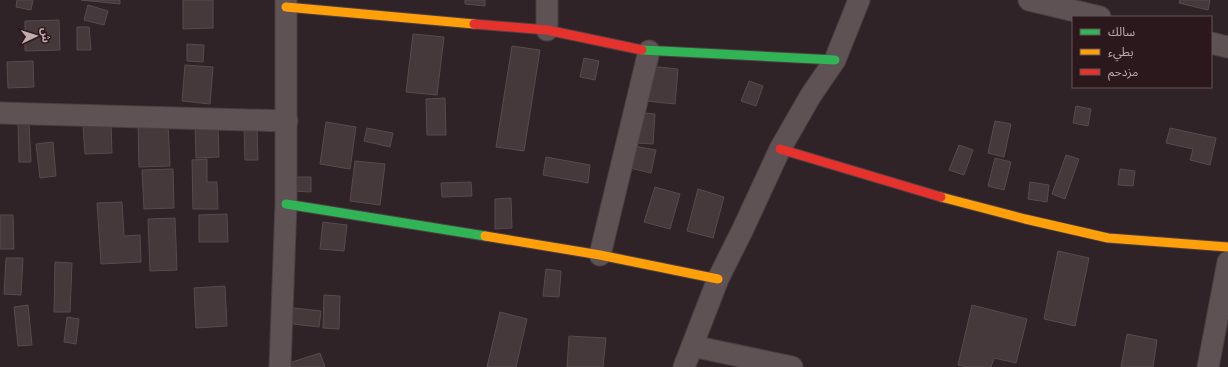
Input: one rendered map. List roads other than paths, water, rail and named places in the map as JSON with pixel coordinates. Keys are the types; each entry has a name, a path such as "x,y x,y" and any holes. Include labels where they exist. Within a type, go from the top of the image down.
{"street":[{"path":"547,0 547,30"},
{"path":"684,367 718,279 780,149 811,95 835,60 859,0"},
{"path":"1029,0 1096,16"},
{"path":"280,367 286,204 286,4 547,30 649,51 835,60"},
{"path":"1212,43 1228,47"},
{"path":"600,255 649,51"},
{"path":"0,113 287,121"},
{"path":"780,149 985,208 1108,238 1228,247"},
{"path":"286,204 600,255 718,279"},
{"path":"1208,367 1228,262"},
{"path":"692,346 792,367"}]}
